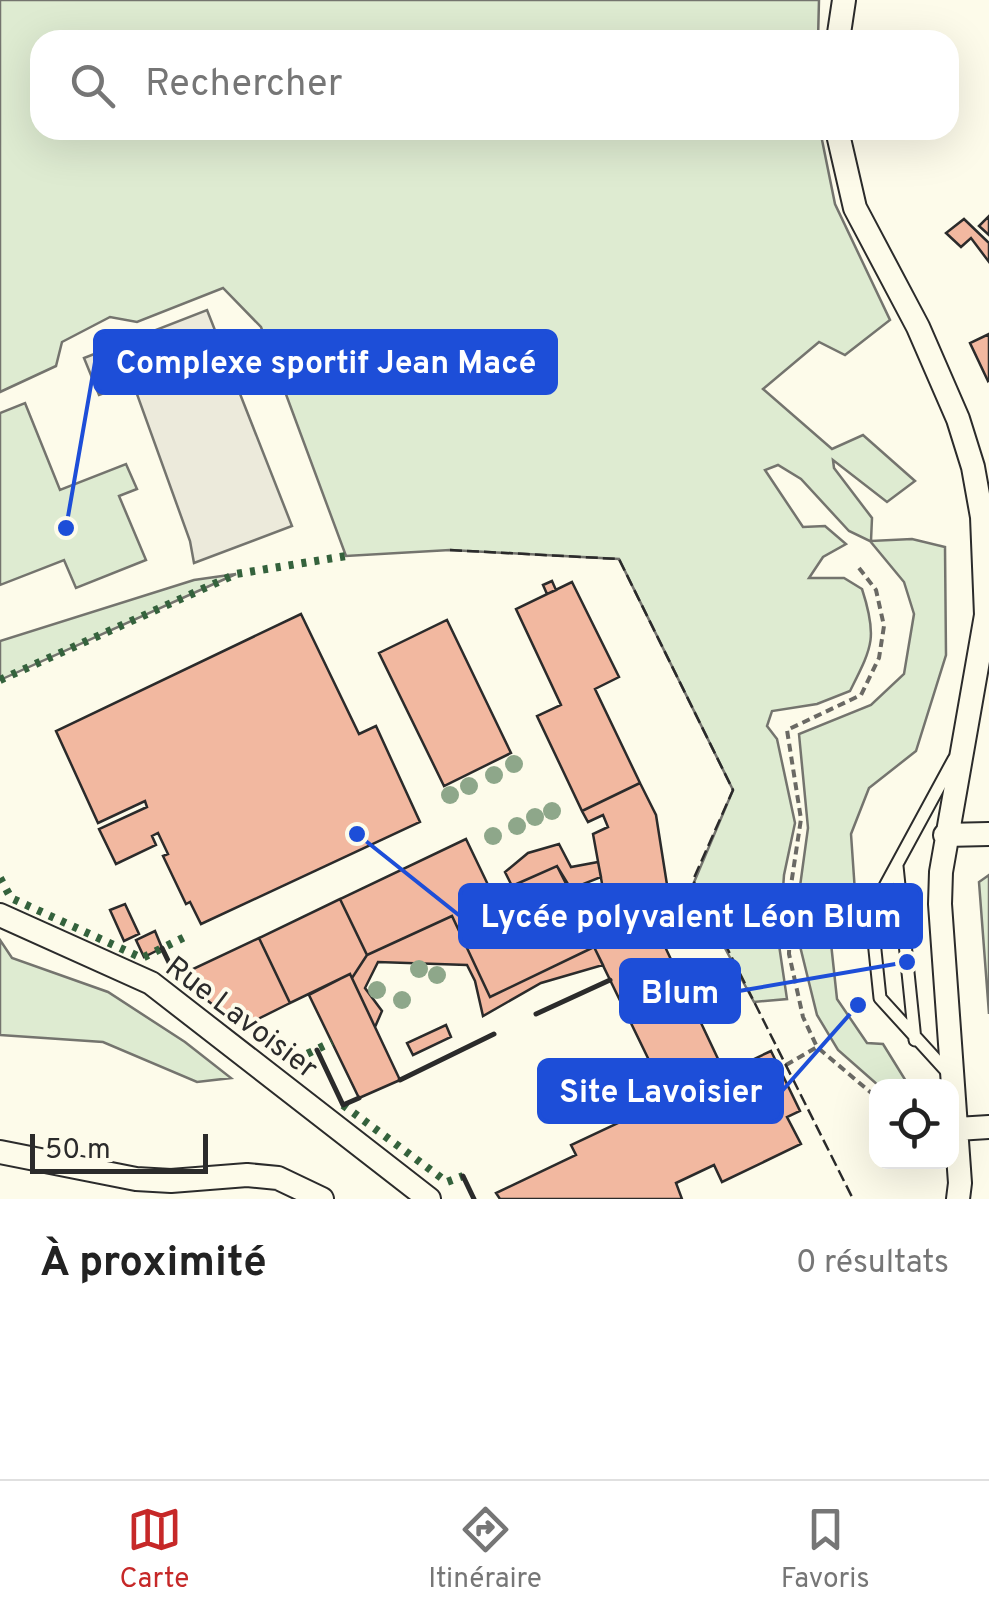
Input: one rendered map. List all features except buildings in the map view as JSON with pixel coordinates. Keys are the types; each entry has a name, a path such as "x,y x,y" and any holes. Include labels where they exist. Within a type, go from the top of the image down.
{"street":[{"path":"840,30 844,0"},
{"path":"839,140 855,208 940,373 973,468 982,517 986,615 945,835 940,904 955,1079"},
{"path":"945,835 989,834"},
{"name":"Rue Lavoisier","path":"0,915 151,983 429,1199"},
{"path":"959,1129 989,1127"},
{"path":"0,1152 136,1179 170,1181 247,1175 278,1178 322,1199"},
{"path":"958,1169 958,1199"}],"lane":[{"path":"954,1079 880,998 870,912 965,737"},
{"path":"897,866 915,1040"}],"path":[{"path":"859,568 876,590 884,626 880,658 862,695 787,730 802,819 791,886 789,954 803,1017 817,1047 869,1091"},
{"path":"786,1066 817,1047"}],"green space":[{"path":"0,0 819,0 818,30 30,30 30,140 822,140 835,204 890,320 845,355 819,342 763,389 832,449 863,435 915,481 887,502 833,460 834,468 872,518 871,541 912,539 945,547 946,655 916,751 869,788 851,834 855,892 830,934 837,999 867,1043 883,1044 905,1079 871,1079 838,1050 817,1015 800,946 798,901 808,828 799,734 871,705 904,674 914,614 904,582 870,541 849,531 801,479 778,465 765,470 803,527 825,526 846,544 823,557 809,578 844,578 862,589 871,631 868,652 850,691 817,704 772,711 767,726 777,739 795,823 784,875 779,945 787,999 754,1002 692,887 733,790 619,559 450,550 346,556 261,327 223,288 137,322 110,317 62,342 56,366 0,392"},
{"path":"25,403 60,490 126,464 137,489 119,496 146,560 76,588 64,560 0,585 0,413"},
{"path":"236,574 0,680 0,641 194,580"},
{"path":"989,875 989,1014 979,882"},
{"path":"0,940 12,958 108,992 185,1042 231,1078 197,1082 103,1042 0,1035"}],"shaded area":[{"path":"207,310 292,526 194,563 190,541 133,383 99,395 84,358"}],"hedge":[{"path":"0,680 236,574 346,556"},
{"path":"0,878 11,898 142,958 187,936"},
{"path":"243,1027 290,1062 332,1042"},
{"path":"343,1105 447,1182 463,1176"}],"fence":[{"path":"450,550 619,559 733,790 693,880 853,1199"}],"wall":[{"path":"162,948 176,977"},
{"path":"536,1014 610,980"},
{"path":"400,1080 494,1034"},
{"path":"317,1050 343,1105 359,1098"},
{"path":"463,1176 474,1199"}],"place":[{"name":"Complexe sportif Jean Macé","path":"66,528"},
{"name":"Lycée polyvalent Léon Blum","path":"357,834"},
{"name":"Blum","path":"907,962"},
{"name":"Site Lavoisier","path":"858,1005"}]}
